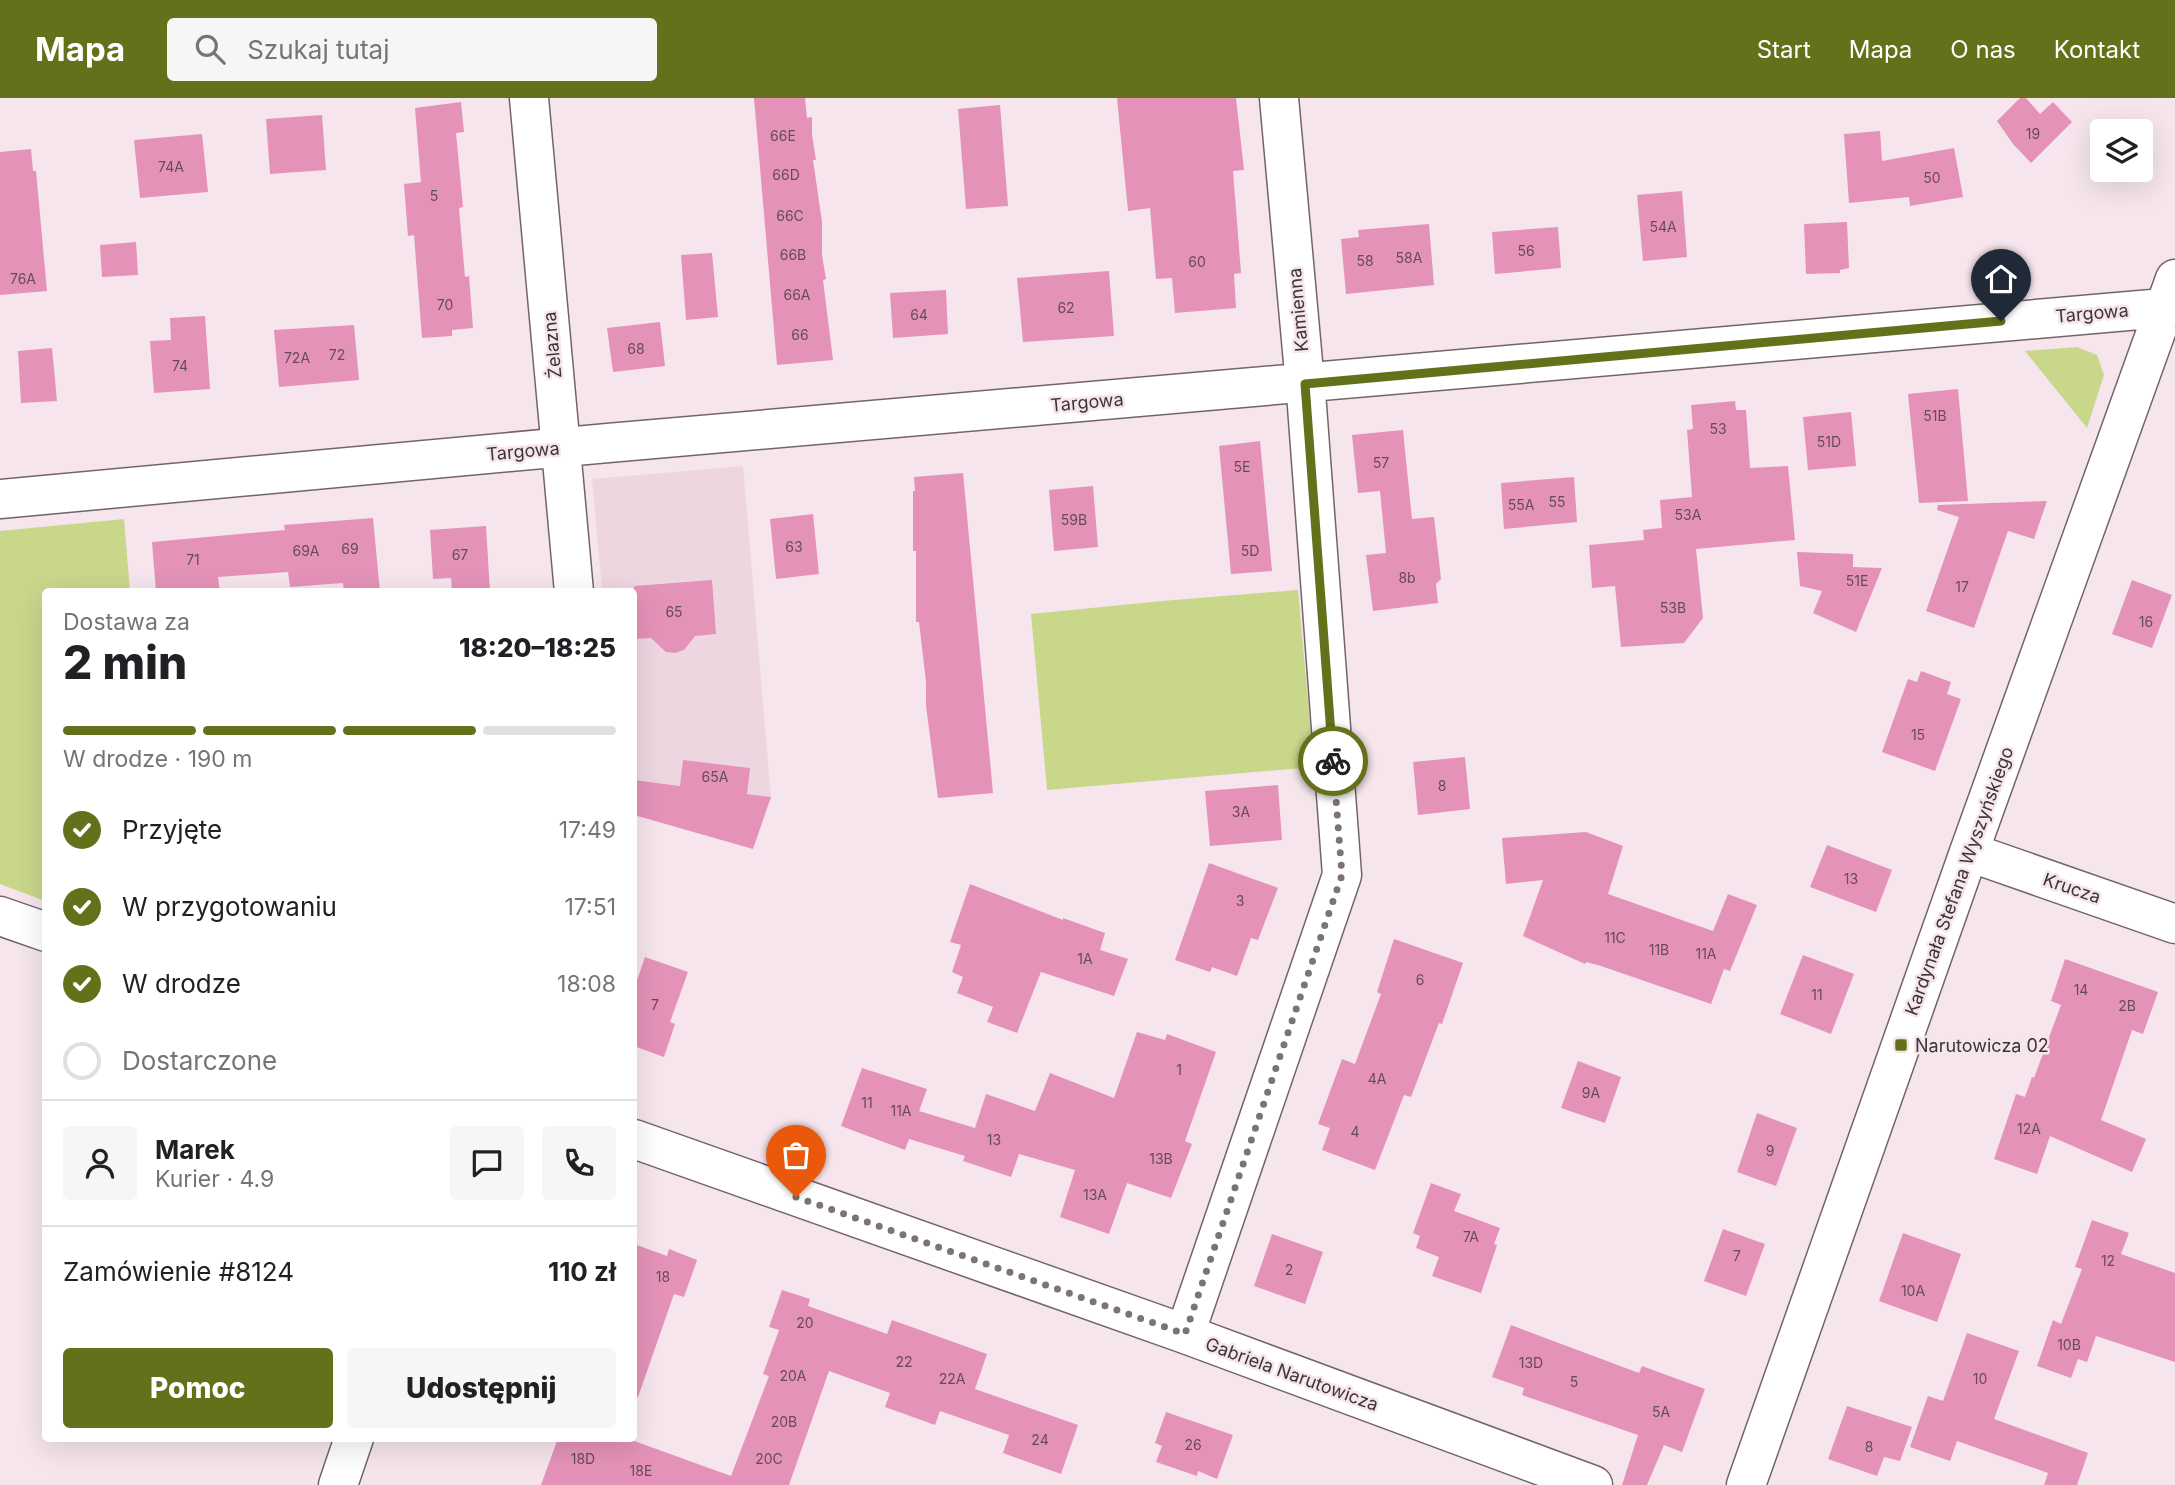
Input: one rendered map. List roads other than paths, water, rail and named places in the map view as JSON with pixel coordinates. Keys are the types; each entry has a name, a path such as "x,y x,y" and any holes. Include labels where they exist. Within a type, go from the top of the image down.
{"street":[{"name":"Żelazna","path":"529,98 574,588"},
{"name":"Kamienna","path":"1185,1334 1342,875 1305,384 1279,98"},
{"name":"Targowa","path":"0,499 1305,384 2172,297"},
{"name":"Kardynała Stefana Wyszyńskiego","path":"1746,1485 1969,852 2172,297"},
{"name":"Krucza","path":"1969,852 2175,925"},
{"path":"0,916 42,931"},
{"name":"Gabriela Narutowicza","path":"637,1140 1185,1334 1593,1485"},
{"path":"338,1485 353,1442"}],"place":[{"name":"Narutowicza 02","path":"1901,1045"}]}
